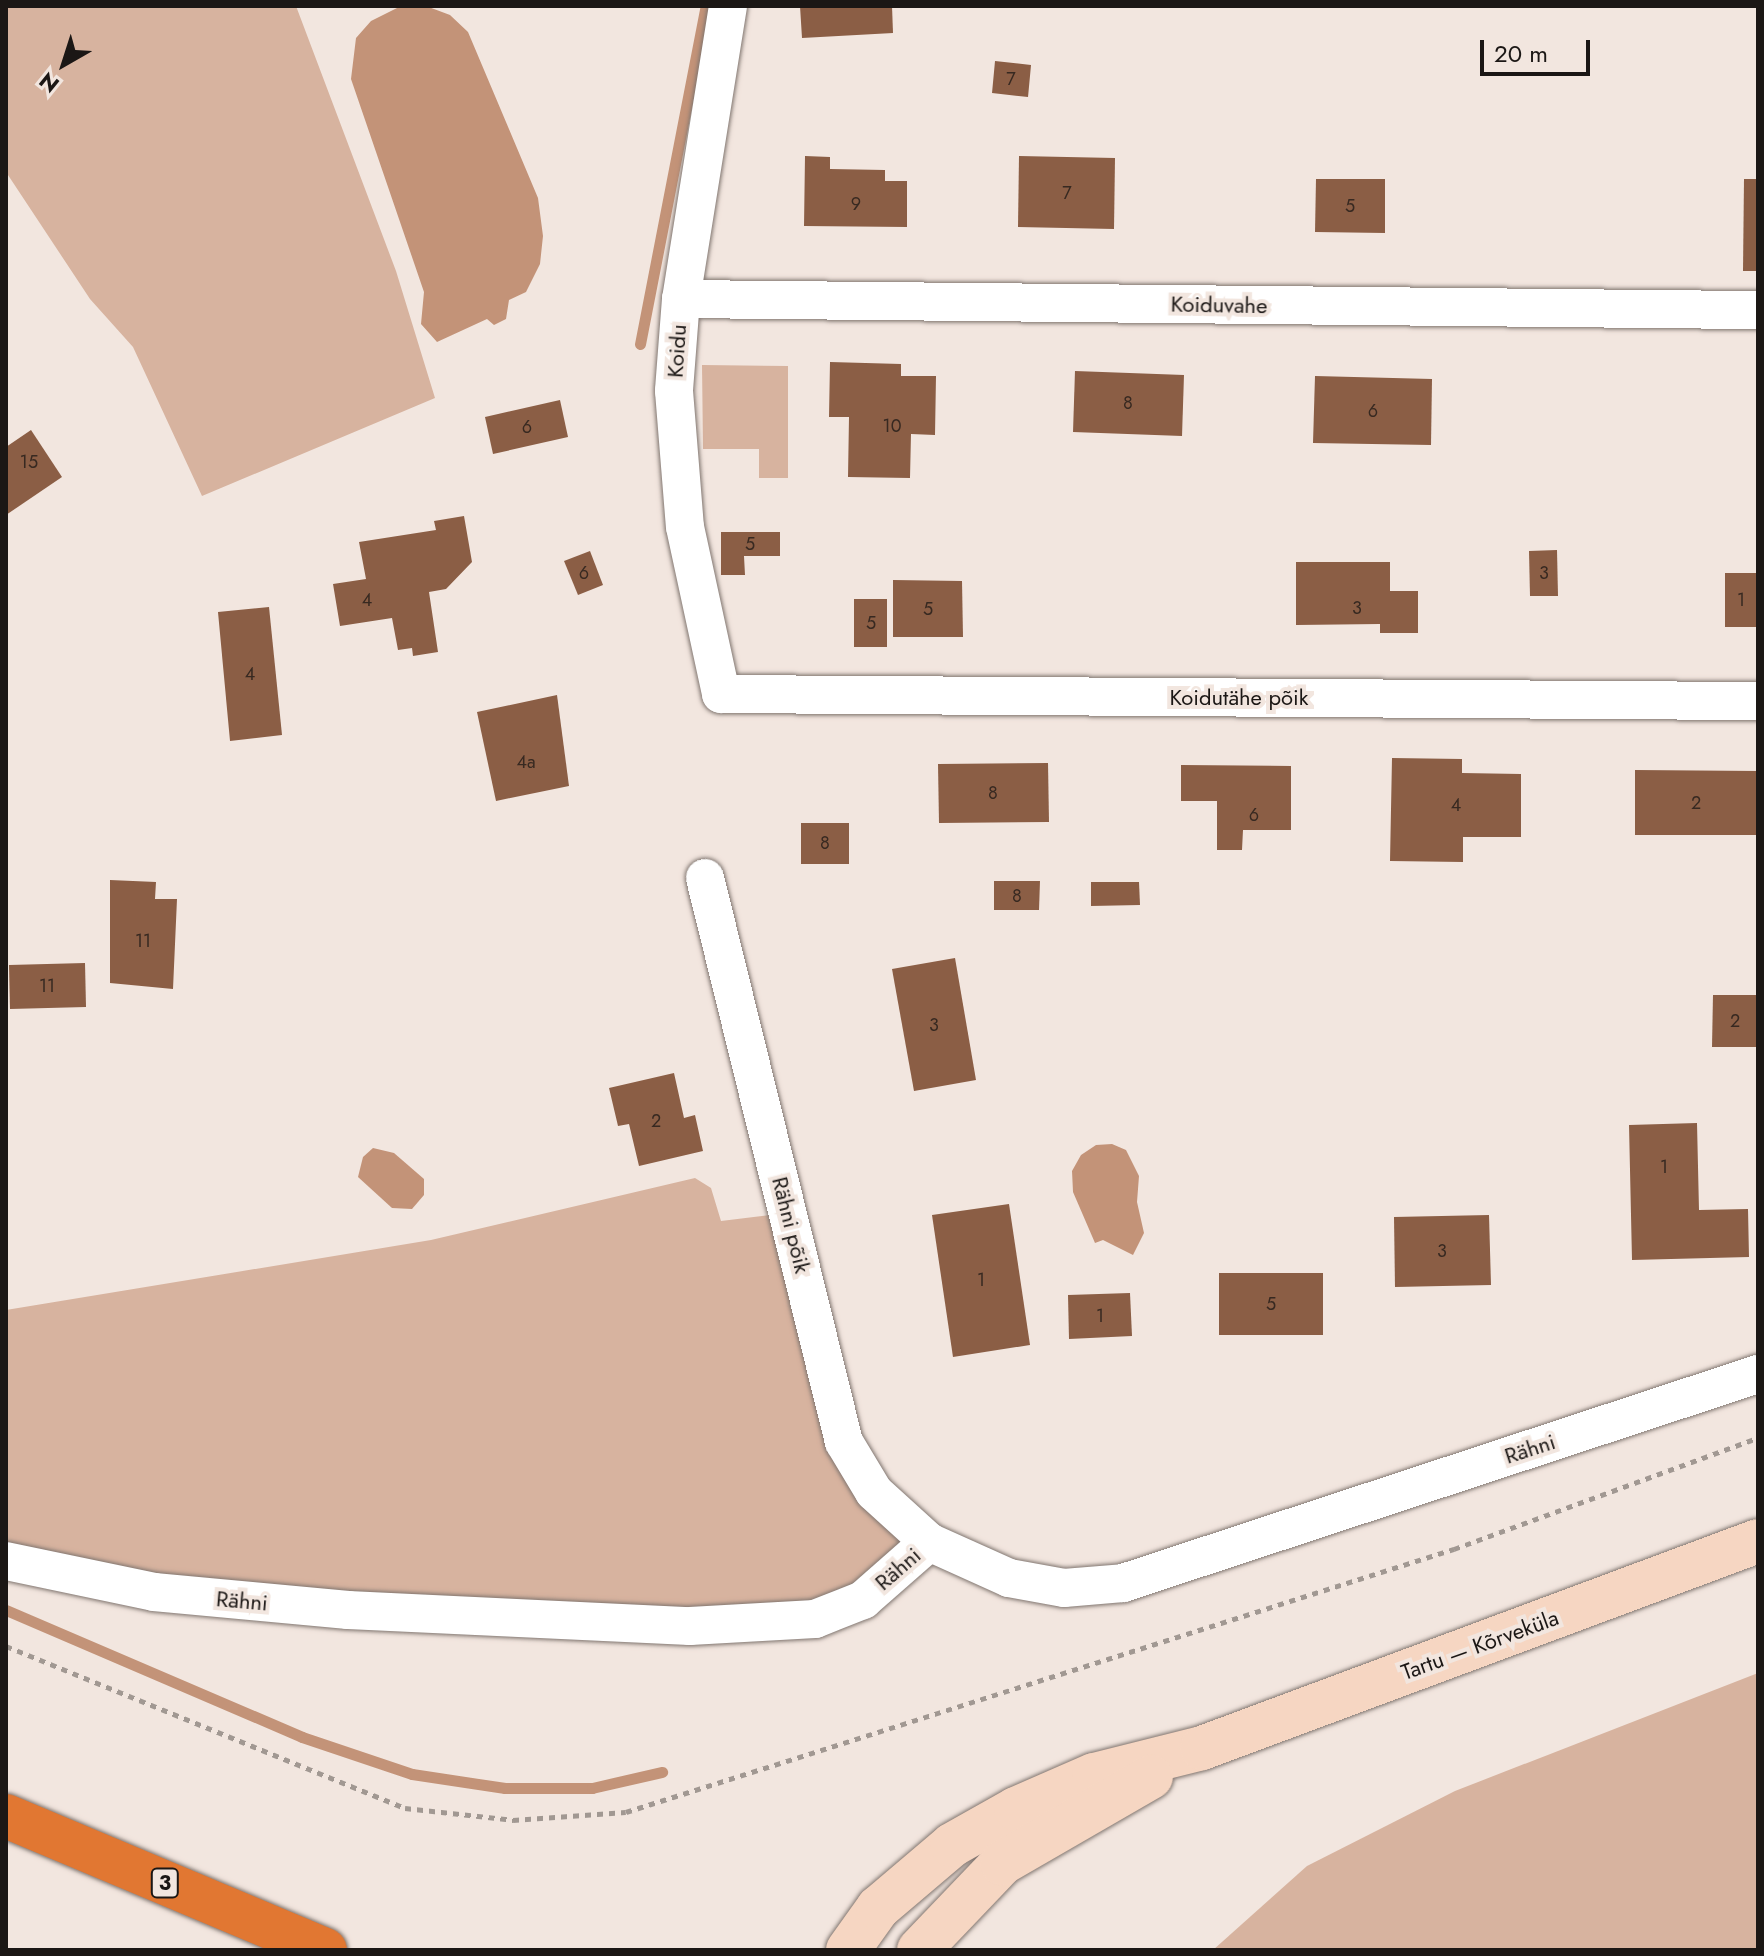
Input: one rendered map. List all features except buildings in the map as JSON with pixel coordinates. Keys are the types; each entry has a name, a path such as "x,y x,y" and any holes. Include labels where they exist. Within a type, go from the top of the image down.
{"highway":[{"name":"3","path":"6,1816 325,1950"}],"main road":[{"name":"Tartu — Kõrveküla","path":"848,1950 878,1908 952,1845 1016,1809 1094,1775 1202,1748 1758,1541"},
{"name":"Tartu — Kõrveküla","path":"919,1950 1002,1863 1202,1748"}],"street":[{"name":"Koidu","path":"721,694 685,527 675,449 681,299 728,6"},
{"name":"Koiduvahe","path":"681,299 1758,310"},
{"name":"Koidutähe põik","path":"721,694 1758,701"},
{"name":"Rähni põik","path":"705,878 844,1442 874,1492 929,1542"},
{"name":"Rähni","path":"6,1561 154,1592 348,1610 690,1626 815,1619 863,1600 929,1542 1009,1578 1064,1588 1123,1583 1758,1374"}],"path":[{"path":"6,1646 405,1808 513,1820 626,1812 1454,1549 1758,1438"}],"shaded area":[{"path":"6,6 296,6 396,271 435,398 202,496 133,347 90,299 6,172"},
{"path":"426,6 450,15 468,32 538,198 543,236 540,264 526,292 509,300 506,319 494,325 487,319 437,342 421,324 424,292 351,79 356,38 371,21 399,7"},
{"path":"702,365 788,366 788,478 759,478 759,449 703,449"},
{"path":"1112,1144 1126,1150 1139,1176 1137,1202 1144,1233 1133,1255 1103,1240 1095,1243 1073,1192 1072,1171 1081,1155 1096,1145"},
{"path":"373,1148 394,1153 424,1179 424,1195 412,1209 392,1208 358,1177 363,1157"},
{"path":"695,1178 711,1188 721,1221 788,1213 844,1442 929,1542 863,1600 690,1626 6,1561 6,1310 431,1240"},
{"path":"1758,1673 1758,1950 1213,1950 1307,1866 1455,1791"}],"waterway":[{"path":"640,344 706,6"},
{"path":"6,1610 302,1737 412,1774 505,1788 592,1788 662,1772"}]}
